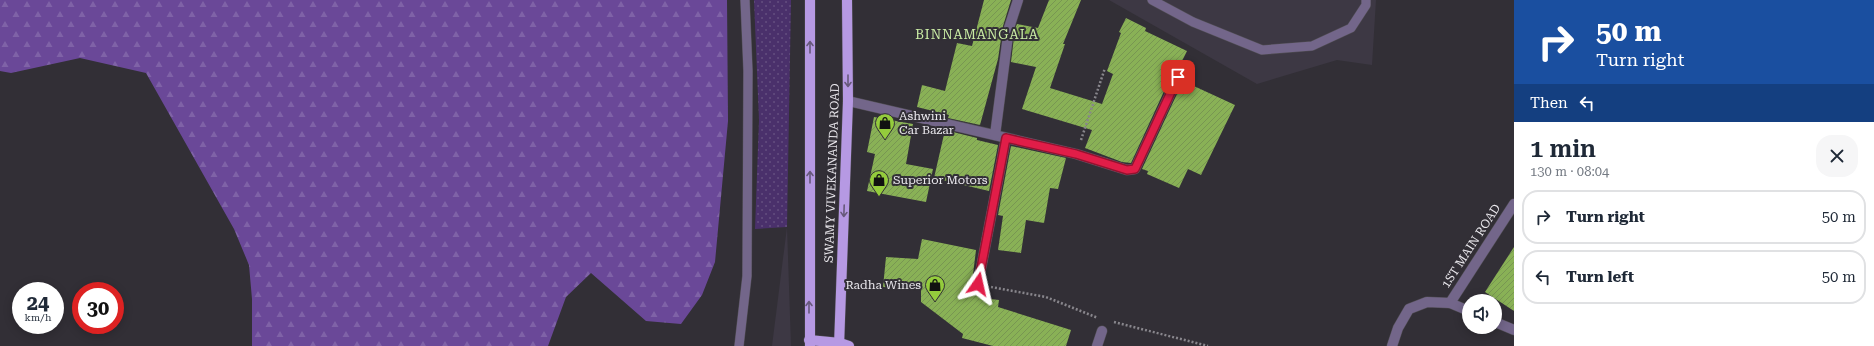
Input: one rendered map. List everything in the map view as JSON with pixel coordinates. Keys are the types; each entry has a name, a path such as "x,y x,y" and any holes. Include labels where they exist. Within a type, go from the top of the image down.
{"main road":[{"name":"SWAMY VIVEKANANDA ROAD","path":"810,0 810,343"},
{"name":"SWAMY VIVEKANANDA ROAD","path":"843,345 848,101 847,0"},
{"path":"810,343 843,345"}],"street":[{"path":"995,135 1009,28 1018,0"},
{"path":"848,101 1076,154 1127,170 1135,169 1178,77"},
{"path":"978,284 1006,138"},
{"name":"1ST MAIN ROAD","path":"1450,303 1514,204"},
{"path":"1392,346 1398,328 1409,309 1427,302 1450,303 1462,308"},
{"path":"1502,325 1514,330"},
{"path":"1097,346 1102,331"}],"lane":[{"path":"739,346 746,276 748,71 745,0"},
{"path":"1152,0 1193,22 1262,50 1312,46 1351,28 1366,5 1366,0"}],"path":[{"path":"1076,154 1105,68"},
{"path":"978,284 1046,297 1103,320"},
{"path":"1110,322 1208,346"}],"shaded area":[{"path":"754,0 791,0 787,227 755,229 759,120"},
{"path":"1109,0 1376,0 1372,65 1337,60 1257,84"},
{"path":"787,227 791,346 772,346"}],"green space":[{"path":"0,0 727,0 728,121 715,262 702,295 681,324 646,321 591,273 566,297 548,346 252,346 252,299 249,265 234,229 146,73 80,58 11,73 0,71"}],"building":[{"path":"984,0 1011,0 1003,26 998,59 980,125 948,118 949,115 917,107 922,85 945,91 957,43 972,46"},
{"path":"1049,0 1081,0 1063,44 1065,44 1050,88 1102,104 1113,74 1107,71 1121,33 1119,32 1126,18 1146,28 1145,31 1187,51 1177,71 1172,74 1131,163 1122,162 1085,148 1092,130 1022,109 1036,67 1011,62 1015,29 1017,24 1038,28"},
{"path":"1183,81 1235,105 1201,175 1188,169 1179,188 1147,174 1148,171 1142,169"},
{"path":"874,117 913,124 906,164 933,169 926,202 867,191 875,154 867,152"},
{"path":"945,130 998,145 989,191 934,178"},
{"path":"1011,146 1066,158 1058,189 1050,188 1044,223 1026,220 1021,253 998,250 1003,216 998,215"},
{"path":"922,239 976,250 971,291 982,292 982,298 999,300 998,307 1071,330 1066,346 993,346 962,338 963,334 921,302 921,289 883,287 886,257 918,259"},
{"path":"1514,247 1514,311 1502,303 1502,294 1488,294 1485,292"}],"place":[{"name":"Ashwini Car Bazar","path":"885,140"},
{"name":"Superior Motors","path":"879,197"},
{"name":"Radha Wines","path":"935,302"}],"district":[{"name":"BINNAMANGALA","path":"977,34"}],"route":[{"path":"978,284 1006,138 1076,154 1127,170 1135,169 1178,77"}]}
